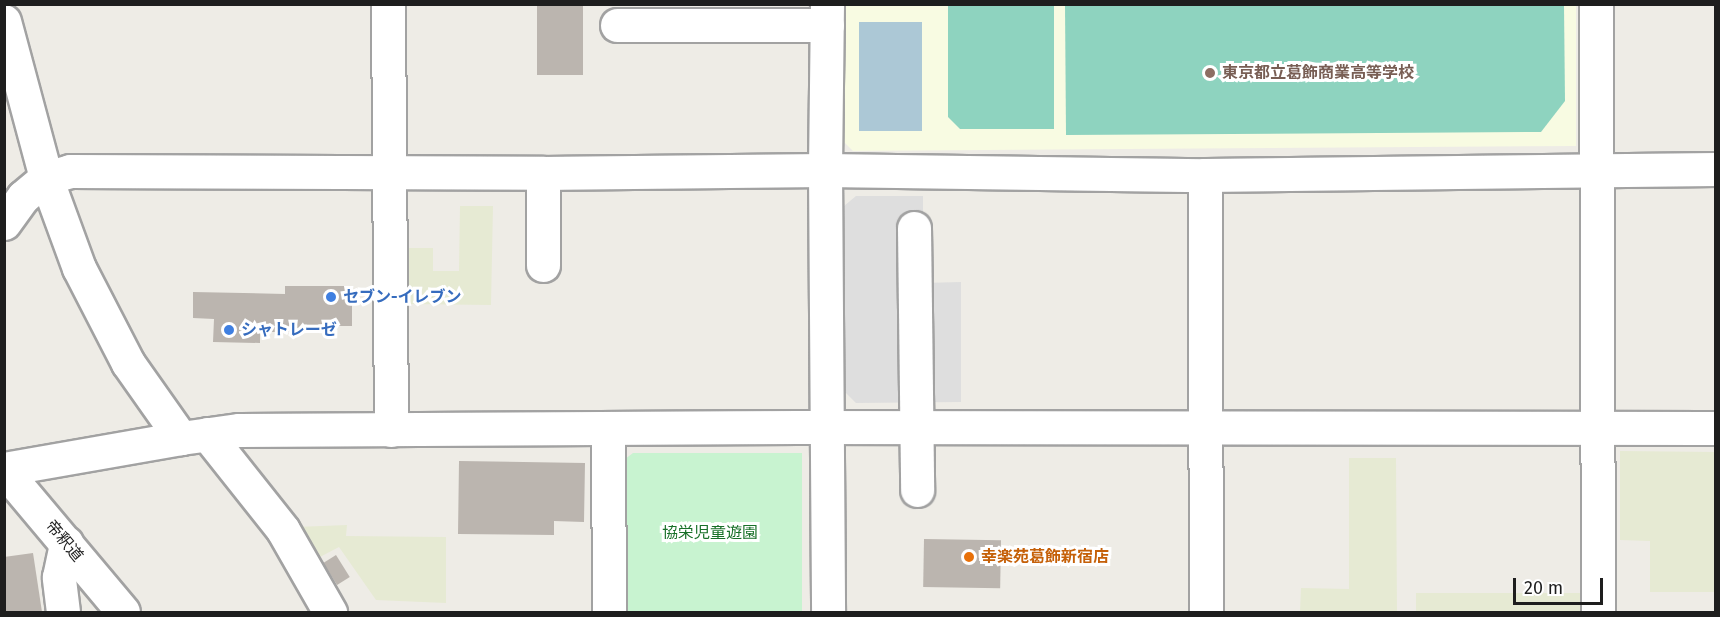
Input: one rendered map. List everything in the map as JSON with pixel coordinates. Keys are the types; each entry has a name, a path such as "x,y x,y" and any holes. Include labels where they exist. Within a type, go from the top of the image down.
{"street":[{"path":"388,4 391,430"},
{"path":"1596,4 1598,612"},
{"path":"618,25 827,14 826,427 838,511 828,612"},
{"path":"4,21 46,178 79,268 110,330 152,401 194,436 283,530 330,612"},
{"path":"4,223 23,197 46,178 70,171 543,173 825,170 1205,175 1597,168 1716,169"},
{"path":"543,173 543,265"},
{"path":"1205,175 1206,612"},
{"path":"914,228 917,490"},
{"path":"4,470 239,430 826,427 1716,428"},
{"path":"608,428 609,612"},
{"name":"帝釈道","path":"4,470 123,612"},
{"path":"63,612 59,577 66,543"}],"shaded area":[{"name":"東京都立葛飾商業高等学校","path":"843,5 1576,5 1576,146 853,151 844,142"},
{"path":"856,196 923,196 923,283 961,282 961,402 856,403 844,391 844,206"},
{"path":"460,206 493,206 491,305 408,304 408,248 433,248 433,271 459,271"},
{"path":"1620,451 1715,452 1715,592 1650,592 1650,541 1620,540"},
{"path":"1349,458 1396,458 1397,612 1300,612 1301,588 1349,589"},
{"path":"347,525 346,536 446,537 446,603 376,600 339,547 318,558 296,527"},
{"path":"1416,593 1580,593 1580,612 1416,612"}],"green space":[{"path":"948,5 1054,5 1054,129 960,129 948,117"},
{"name":"東京都立葛飾商業高等学校","path":"1065,5 1564,5 1565,101 1541,132 1066,135"},
{"name":"協栄児童遊園","path":"633,453 802,453 802,612 619,612 621,462"}],"water":[{"path":"859,22 922,22 922,131 859,131"}],"building":[{"path":"537,4 583,4 583,75 537,75"},
{"path":"285,286 352,286 352,326 334,326 334,332 260,332 260,343 213,342 214,319 193,318 193,292 285,294"},
{"path":"459,461 585,463 584,522 554,521 554,535 458,534"},
{"path":"924,539 1001,540 1000,588 923,587"},
{"path":"33,553 42,612 4,612 4,557"},
{"path":"336,555 350,577 337,585 323,563"}],"place":[{"name":"東京都立葛飾商業高等学校","path":"1210,73"},
{"name":"セブン-イレブン","path":"331,297"},
{"name":"シャトレーゼ","path":"229,330"},
{"name":"幸楽苑葛飾新宿店","path":"969,557"}]}
